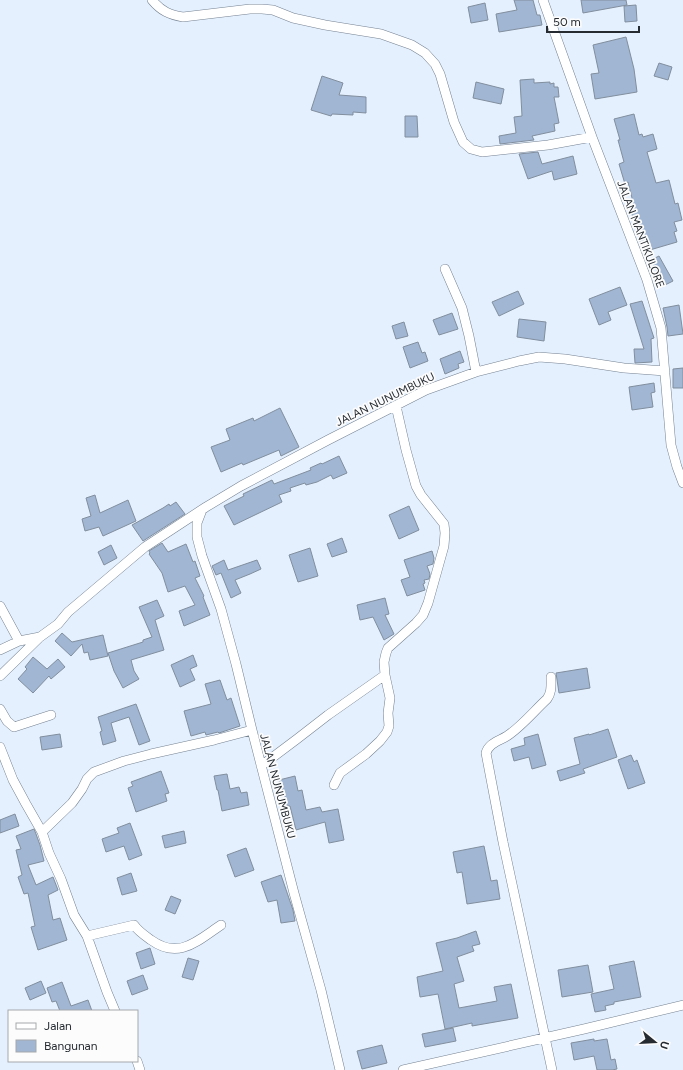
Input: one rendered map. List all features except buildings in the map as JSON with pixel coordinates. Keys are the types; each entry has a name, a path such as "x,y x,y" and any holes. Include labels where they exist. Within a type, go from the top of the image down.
{"street":[{"path":"152,0 165,12 175,16 184,17 250,9 273,10 293,18 381,34 412,45 431,58 435,64 440,74 454,122 460,136 468,147 475,150 482,152 541,146 592,137"},
{"name":"JALAN MANTIKULORE","path":"543,0 592,137 647,280 661,328 671,445 676,466 683,483"},
{"path":"445,269 462,308 476,372"},
{"name":"JALAN NUNUMBUKU","path":"0,676 40,637 58,624 68,612 145,547 248,482 426,390 476,372 539,357 565,359 624,368 665,371"},
{"path":"334,785 340,773 366,754 387,732 389,726 388,713 390,698 385,675 384,658 388,648 423,615 444,546 444,524 421,495 416,486 396,406"},
{"name":"JALAN NUNUMBUKU","path":"202,510 197,523 197,537 202,556 221,609 236,664 294,893 321,990 340,1070"},
{"path":"0,606 19,641"},
{"path":"0,650 19,641 40,637"},
{"path":"261,766 328,715 385,675"},
{"path":"551,677 551,690 547,699 512,732 491,745 487,749 486,753 503,842 552,1070"},
{"path":"0,709 7,721 14,727 51,715"},
{"path":"42,832 72,803 87,779 94,772 124,760 252,730"},
{"path":"0,747 13,780 42,832 74,915 87,936 115,1010"},
{"path":"87,936 134,925 143,934 155,942 173,949 191,945 221,925"},
{"path":"403,1070 683,1005"}]}
